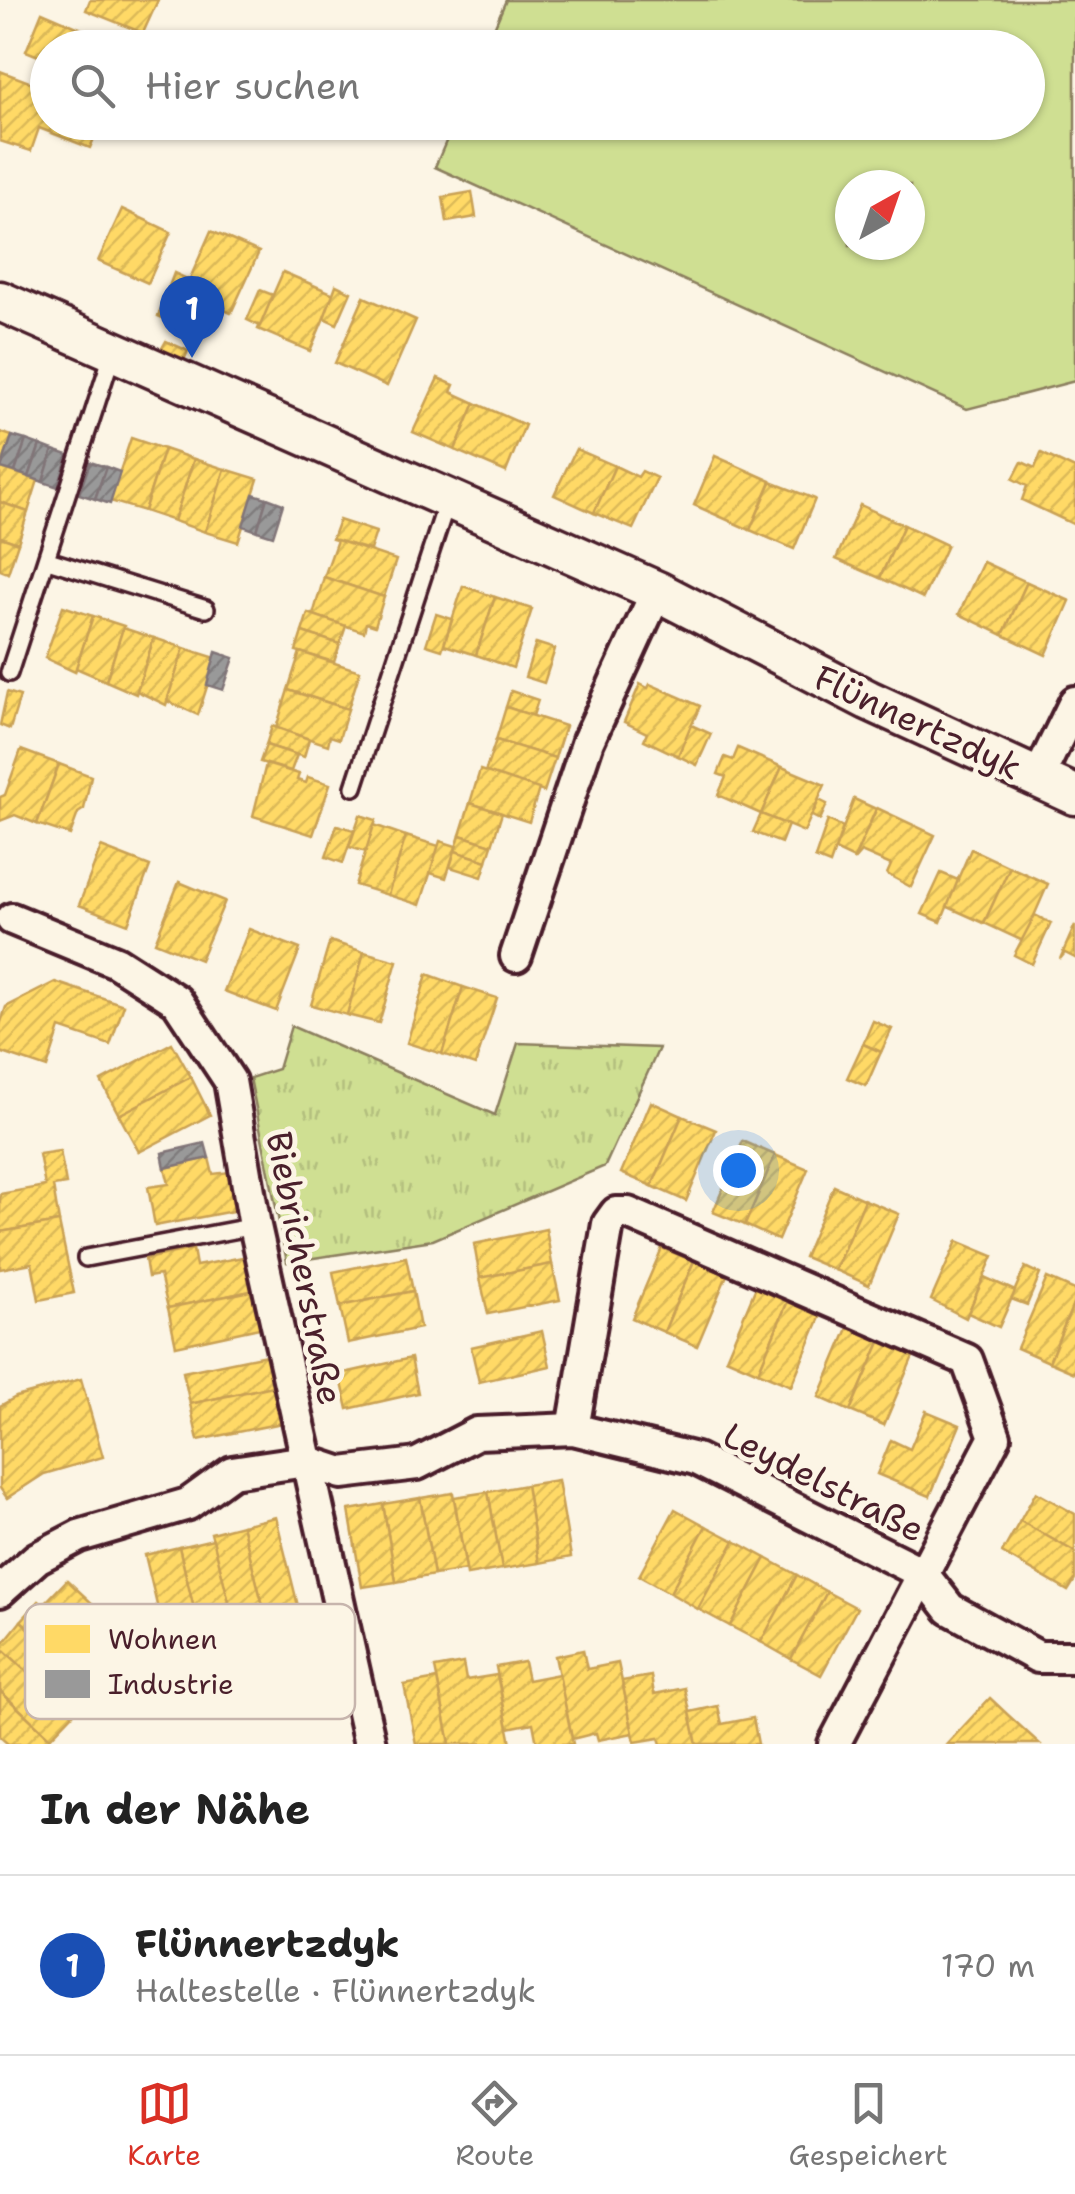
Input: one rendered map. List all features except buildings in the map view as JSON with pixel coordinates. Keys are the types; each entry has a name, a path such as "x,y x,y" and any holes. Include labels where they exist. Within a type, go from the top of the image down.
{"street":[{"name":"Flünnertzdyk","path":"0,301 656,592 854,693 1075,795"},
{"path":"516,956 588,741 656,592"},
{"path":"1038,778 1075,702"},
{"name":"Biebricherstraße","path":"12,919 116,962 177,1001 230,1081 255,1226 338,1604"},
{"path":"573,1429 608,1224 616,1214 628,1213 968,1360 995,1436 834,1744"},
{"name":"Leydelstraße","path":"0,1591 37,1558 79,1536 188,1504 232,1472 306,1461 342,1472 417,1464 477,1434 573,1429 696,1459 922,1573 950,1609 1038,1657 1075,1657"},
{"name":"Biebricherstraße","path":"355,1678 370,1744"}],"lane":[{"path":"9,673 113,352"},
{"path":"354,786 448,500"},
{"path":"48,560 206,609"},
{"path":"86,1258 255,1226"}],"green space":[{"path":"506,0 1075,0 1075,381 967,409 435,167 447,140 1045,140 1045,30 493,30"},
{"path":"291,1026 495,1115 518,1043 659,1048 605,1166 433,1240 287,1262 250,1078 278,1069"}],"place":[{"name":"Flünnertzdyk","path":"192,358"}]}
